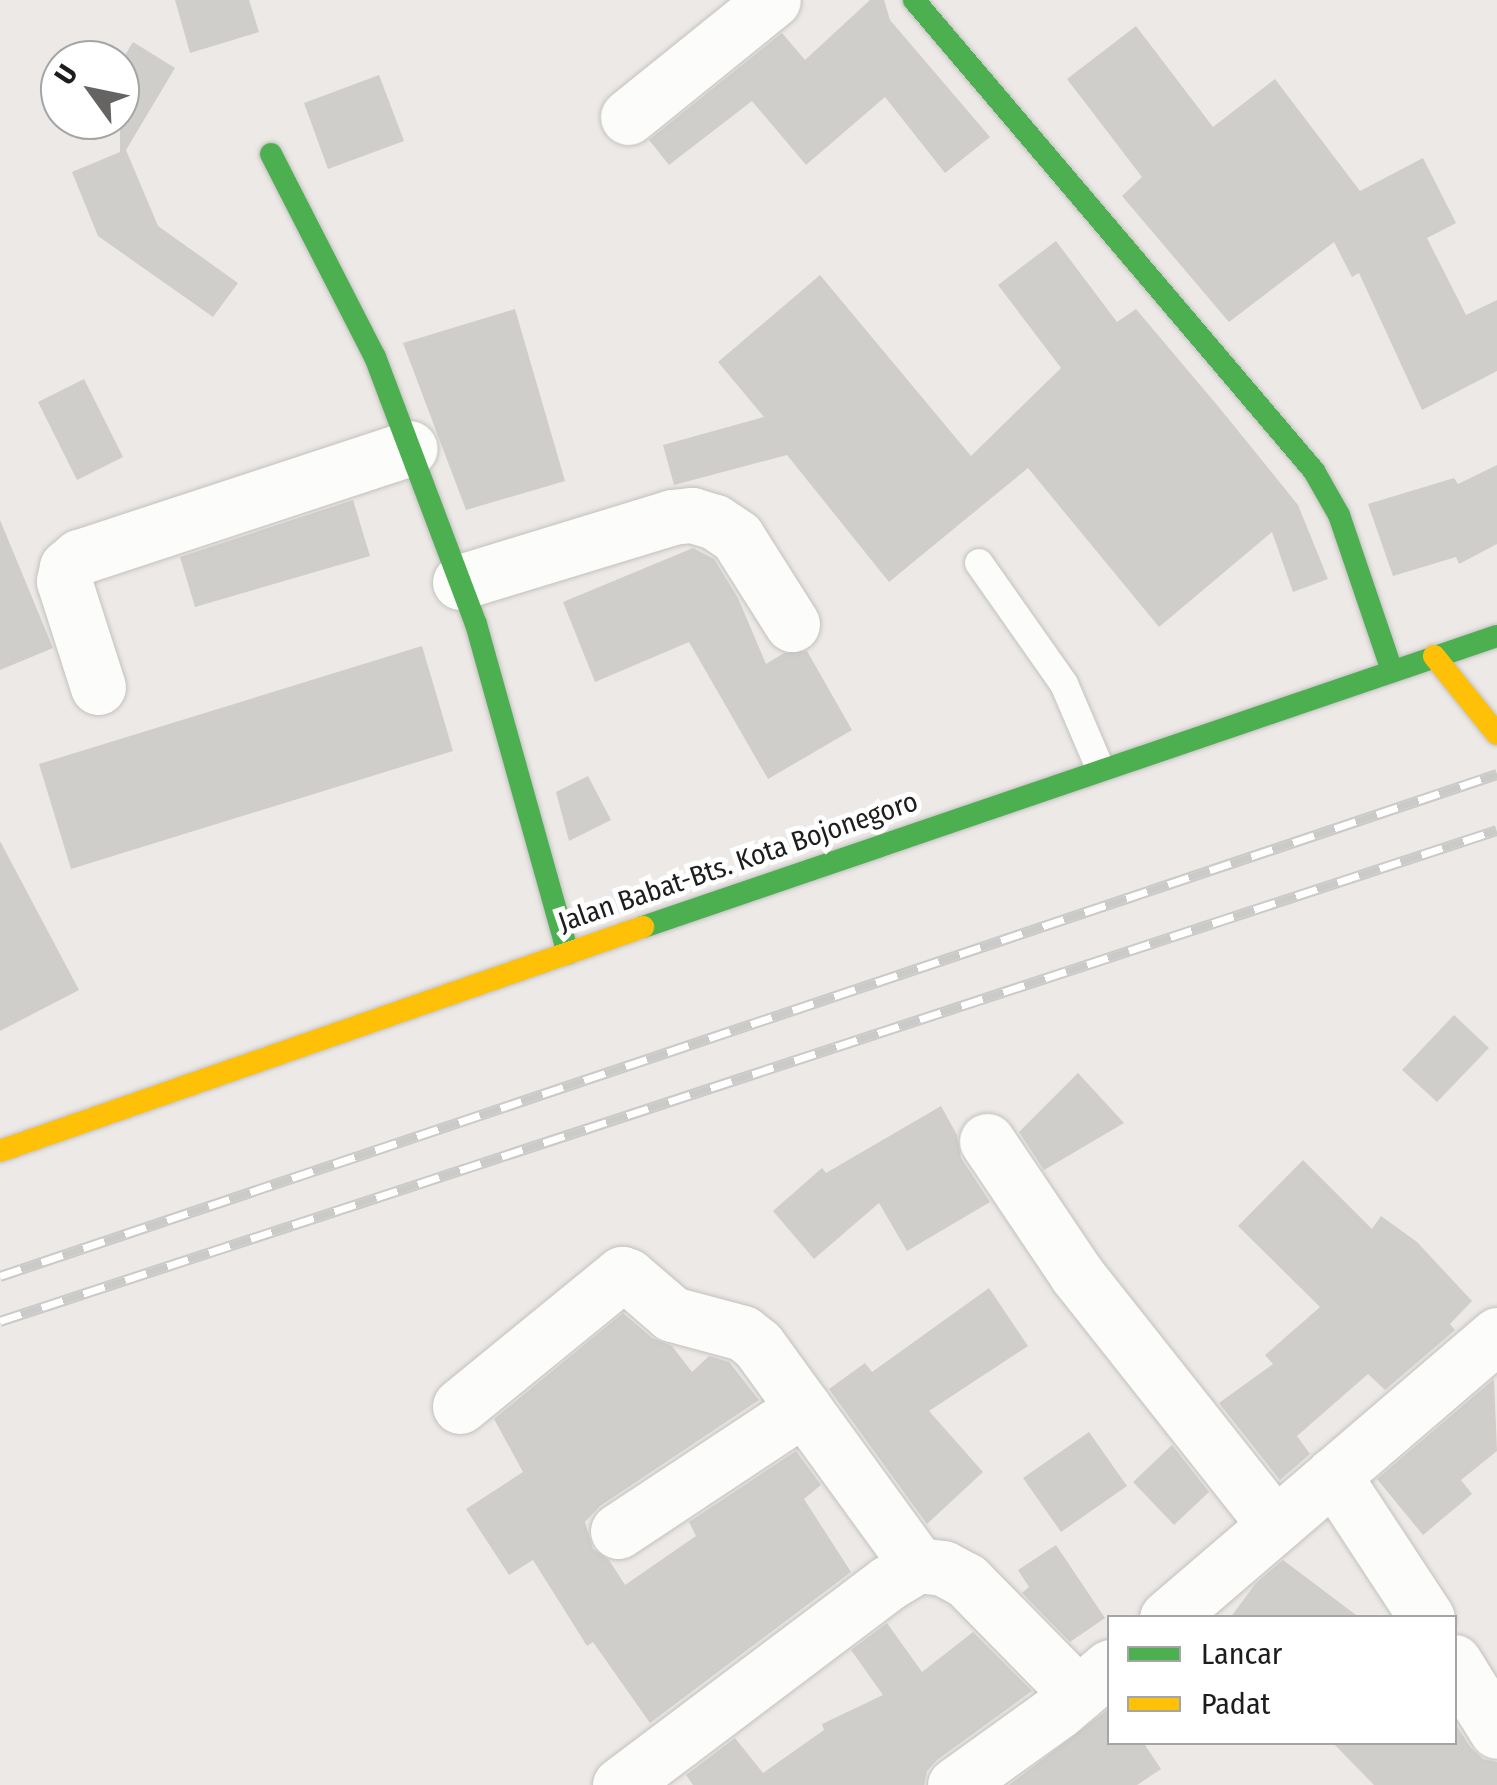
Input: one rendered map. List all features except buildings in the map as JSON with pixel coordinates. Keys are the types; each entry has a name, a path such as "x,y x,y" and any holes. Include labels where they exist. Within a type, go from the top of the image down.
{"main road":[{"path":"914,0 1314,471 1339,515 1392,671"},
{"path":"271,154 375,357 476,624 568,953"},
{"name":"Jalan Babat-Bts. Kota Bojonegoro","path":"0,1151 1100,768 1497,636"},
{"path":"1434,656 1497,734"}],"street":[{"path":"628,117 773,0"},
{"path":"98,687 64,581 67,567 79,557 410,448"},
{"path":"460,582 672,517 692,515 715,522 736,537 792,624"},
{"path":"987,1141 1077,1275 1275,1525"},
{"path":"460,1406 622,1274 634,1278 683,1320 743,1333 758,1345 918,1565"},
{"path":"1170,1615 1497,1335"},
{"path":"618,1531 804,1408"},
{"path":"1333,1475 1425,1615"},
{"path":"620,1785 888,1582 918,1565 943,1568 966,1580 1094,1681 955,1785"},
{"path":"1457,1667 1497,1731"}],"lane":[{"path":"979,563 1064,684 1100,768"}],"railway":[{"path":"0,1276 1497,774"},
{"path":"0,1321 1497,830"}],"traffic: fast":[{"path":"914,0 1314,471 1339,515 1392,671"},
{"path":"271,154 375,357 476,624 568,953"},
{"path":"643,927 1497,636"}],"traffic: slow":[{"path":"1434,656 1497,734"},
{"path":"0,1151 643,927"}]}
